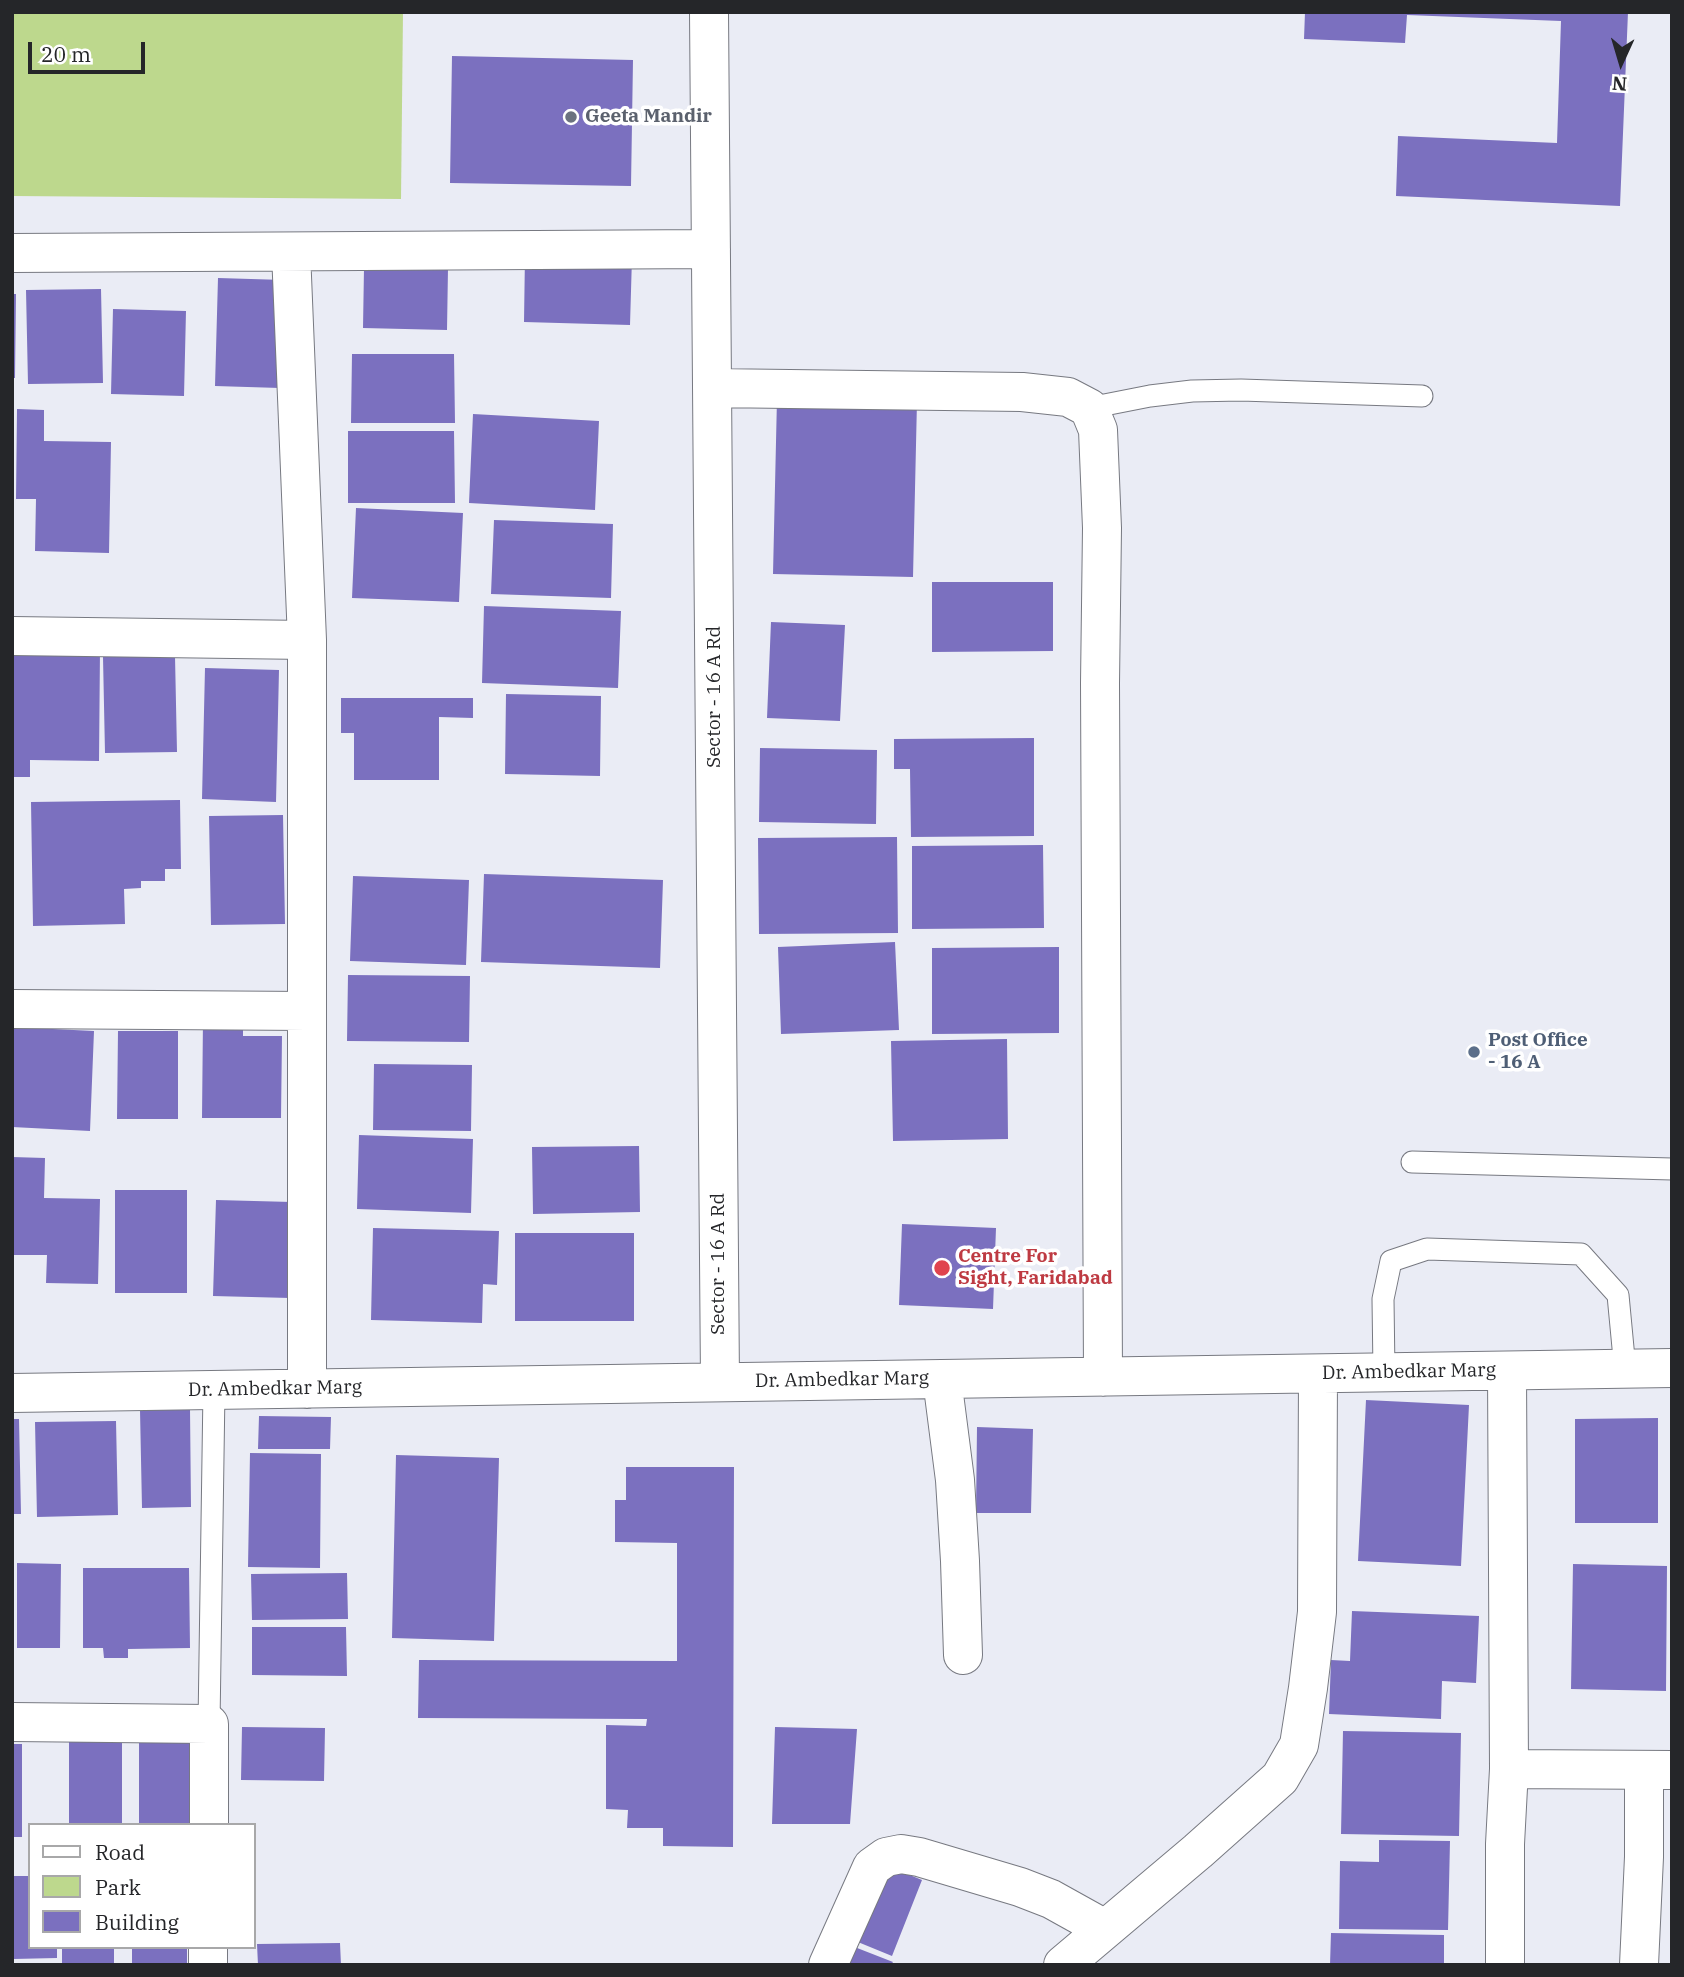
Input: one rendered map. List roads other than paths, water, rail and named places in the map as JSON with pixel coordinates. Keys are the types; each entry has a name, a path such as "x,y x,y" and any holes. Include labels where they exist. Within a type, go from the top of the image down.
{"street":[{"name":"Sector - 16 A Rd","path":"709,12 720,1382"},
{"path":"12,253 711,249"},
{"path":"291,252 307,640 307,1389"},
{"path":"712,388 1022,392 1068,397 1089,408 1098,430 1102,528 1100,683 1103,1377"},
{"path":"12,636 307,640"},
{"path":"12,1009 307,1011"},
{"name":"Dr. Ambedkar Marg","path":"12,1393 1672,1368"},
{"path":"1505,1965 1504,1844 1509,1769 1507,1371"},
{"path":"1063,1965 1280,1778 1299,1745 1317,1612 1318,1374"},
{"path":"942,1379 955,1480 963,1655"},
{"path":"12,1722 209,1724 209,1823"},
{"path":"1509,1769 1658,1770 1644,1857 1639,1965"},
{"path":"828,1965 872,1867 886,1857 901,1854 1020,1887 1051,1899 1105,1929"}],"lane":[{"path":"1089,408 1192,391 1422,396"},
{"path":"1412,1162 1672,1169"},
{"path":"1384,1372 1383,1299 1391,1261 1427,1249 1581,1254 1618,1295 1625,1369"},
{"path":"209,1724 214,1390"}],"place":[{"name":"Geeta Mandir","path":"571,117"},
{"name":"Post Office - 16 A","path":"1474,1052"},
{"name":"Centre For Sight, Faridabad","path":"942,1268"}]}
